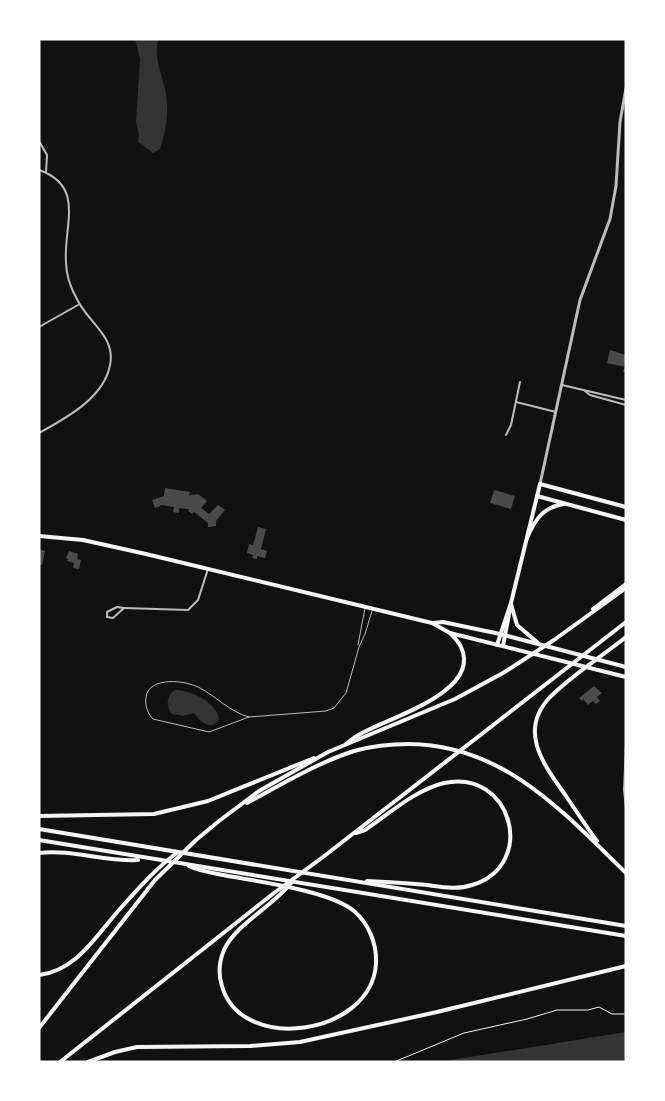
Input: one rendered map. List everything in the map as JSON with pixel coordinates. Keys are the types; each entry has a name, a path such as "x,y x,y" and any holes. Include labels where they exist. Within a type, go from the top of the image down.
{"main road":[{"path":"503,646 540,484 626,507"},
{"path":"537,496 626,520"},
{"path":"527,538 541,513 556,506 568,504"},
{"path":"39,536 83,540 208,569 432,623 450,633 626,677"},
{"path":"575,625 626,584"},
{"path":"39,816 143,815 187,807 237,790 455,699 519,663 626,588"},
{"path":"497,645 511,603"},
{"path":"511,603 518,625 529,637 541,644"},
{"path":"432,623 443,622 500,634 626,667"},
{"path":"60,1062 274,893 626,622"},
{"path":"342,747 357,735 428,702 457,680 462,671 463,653 460,644 450,633"},
{"path":"603,849 545,765 536,748 536,727 540,712 550,698 626,637"},
{"path":"236,809 308,770 357,750 401,744 456,749 497,765 548,800 603,849 626,873"},
{"path":"39,975 57,971 76,959 148,879 174,855 259,791 328,753"},
{"path":"342,879 452,888 474,885 489,877 501,865 508,850 511,834 508,817 497,798 478,786 457,782 435,786 420,793 365,830 352,834"},
{"path":"39,828 626,926"},
{"path":"39,840 626,936"},
{"path":"39,1028 155,880 196,840"},
{"path":"39,853 59,852 123,861 145,859"},
{"path":"185,864 196,870 312,893 330,898 354,911 365,924 376,955 367,992 343,1015 317,1025 294,1028 278,1027 246,1017 226,998 219,971 224,949 233,937 275,900 295,877"},
{"path":"88,1062 137,1047 250,1046 300,1042 437,1012 626,966"}],"street":[{"path":"540,484 584,286 610,219 616,186 620,122 626,88"},
{"path":"620,122 626,123"},
{"path":"39,141 47,155 46,172"},
{"path":"39,170 46,172 61,185 69,203 66,261 70,284 79,304 106,339 111,352 108,372 99,387 77,410 39,433"},
{"path":"39,327 79,304"},
{"path":"506,435 520,382"},
{"path":"562,385 626,400"},
{"path":"585,391 590,395 626,405"},
{"path":"516,402 556,412"},
{"path":"124,608 113,618 107,617 107,612 111,608 124,608 188,610 198,600 208,569"},
{"path":"626,744 624,790 626,808"}],"lane":[{"path":"359,647 359,633 365,607"},
{"path":"249,717 235,712 199,687 188,684 159,683 150,688 146,698 147,709 153,719 209,732 249,717 327,711 334,708 346,693 373,609"}],"path":[{"path":"394,1062 464,1033 557,1010 588,1010 599,1007 612,1014 624,1014"}],"shaded area":[{"path":"135,39 158,39 158,61 166,94 167,115 160,149 153,153 138,142 136,122 140,59"},
{"path":"175,690 196,695 209,703 219,720 209,725 202,722 194,713 183,716 172,714 168,701 169,696"},
{"path":"626,1032 626,1062 445,1062 451,1060"}],"building":[{"path":"610,350 626,355 626,372 623,372 625,367 607,363"},
{"path":"165,488 190,492 189,495 198,494 207,501 201,508 209,514 218,505 225,510 216,521 216,526 208,527 208,523 194,512 192,514 188,511 189,509 179,508 179,513 173,512 174,507 162,505 155,508 152,500 164,496"},
{"path":"494,490 515,496 511,509 490,503"},
{"path":"258,527 266,529 261,549 267,551 265,558 257,556 257,559 247,553 249,544 253,545"},
{"path":"39,549 45,551 42,565 39,564"},
{"path":"69,551 78,554 77,559 81,560 79,569 73,568 74,563 67,561"},
{"path":"594,686 602,693 597,697 600,701 596,704 593,701 588,705 579,698"}]}
